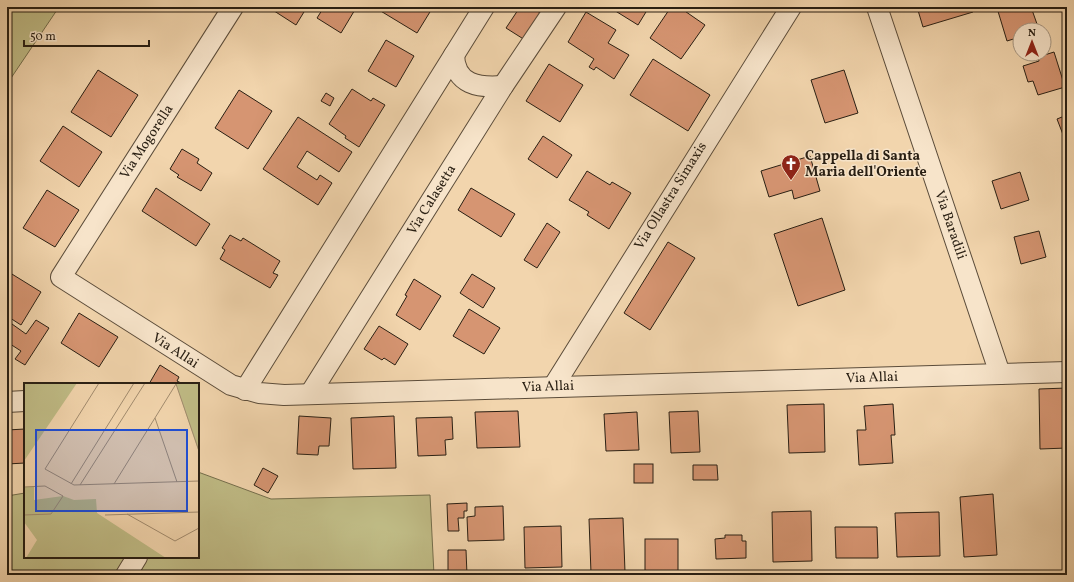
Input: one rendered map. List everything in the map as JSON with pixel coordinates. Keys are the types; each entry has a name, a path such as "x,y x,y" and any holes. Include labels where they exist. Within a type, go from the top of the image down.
{"street":[{"name":"Via Mogorella","path":"61,277 233,7"},
{"path":"245,390 484,7"},
{"name":"Via Calasetta","path":"310,394 504,86 556,7"},
{"name":"Via Ollastra Simaxis","path":"553,387 791,7"},
{"name":"Via Baradili","path":"877,7 1000,374"},
{"path":"454,55 454,67 465,80 479,87 504,86"},
{"name":"Via Allai","path":"61,277 219,379 245,390 276,394 1067,372"},
{"path":"7,402 24,401"},
{"path":"126,575 136,558"}],"shaded area":[{"path":"7,7 59,7 7,84"},
{"path":"199,472 271,499 430,495 434,575 7,575 7,496 24,493 24,558 199,558"}],"building":[{"path":"268,7 307,7 296,25"},
{"path":"324,7 356,8 341,33 317,18"},
{"path":"381,7 433,7 417,33 379,10"},
{"path":"520,7 531,7 542,14 525,40 506,28"},
{"path":"609,7 649,7 638,25"},
{"path":"671,7 679,7 705,25 681,59 650,38"},
{"path":"917,7 972,7 973,12 923,27"},
{"path":"1031,7 1036,22 1012,22 1012,39 1007,41 997,8"},
{"path":"586,12 616,30 608,43 629,55 614,79 596,67 594,70 589,67 594,59 568,42"},
{"path":"386,40 414,56 396,87 368,71"},
{"path":"1054,52 1065,87 1038,95 1033,81 1028,82 1023,66 1036,62 1052,62 1052,53"},
{"path":"653,59 710,95 688,131 630,95"},
{"path":"549,64 583,85 560,122 526,101"},
{"path":"98,70 138,95 111,137 71,112"},
{"path":"844,70 858,113 825,123 811,80"},
{"path":"352,89 371,101 373,98 385,105 359,147 345,138 346,136 329,124"},
{"path":"239,90 272,111 248,149 215,128"},
{"path":"326,93 334,98 330,106 321,101"},
{"path":"1067,115 1067,145 1057,119"},
{"path":"298,117 352,152 339,172 307,151 297,167 317,180 320,175 332,183 318,205 263,169"},
{"path":"63,126 102,152 79,187 40,161"},
{"path":"543,136 572,155 557,178 528,159"},
{"path":"182,149 199,159 197,163 212,173 201,191 177,177 179,175 170,169"},
{"name":"Cappella di Santa Maria dell'Oriente","path":"810,156 820,191 794,199 792,190 769,197 761,171"},
{"path":"587,171 610,185 612,182 631,193 609,229 587,215 589,212 569,200"},
{"path":"1020,172 1029,200 1001,209 992,181"},
{"path":"156,188 210,224 196,246 142,211"},
{"path":"471,188 515,214 501,237 458,210"},
{"path":"47,190 79,210 55,247 23,228"},
{"path":"822,218 845,290 798,306 774,234"},
{"path":"547,223 560,232 537,268 524,260"},
{"path":"1039,231 1046,257 1021,264 1014,237"},
{"path":"230,235 241,241 243,238 280,261 273,273 278,275 270,288 220,259 225,250 222,248"},
{"path":"668,242 695,258 650,330 624,313"},
{"path":"7,271 41,292 21,325 7,316"},
{"path":"472,274 495,288 483,308 460,293"},
{"path":"414,279 441,296 420,330 396,315 407,296 405,295"},
{"path":"469,309 500,328 484,354 453,336"},
{"path":"79,313 118,337 99,367 61,343"},
{"path":"36,320 49,328 25,365 15,359 21,351 7,342 7,332 12,324 26,334"},
{"path":"379,326 408,344 395,365 384,358 382,360 364,349"},
{"path":"160,365 179,377 177,381 181,383 150,383"},
{"path":"1067,388 1067,448 1040,449 1039,389"},
{"path":"824,404 825,452 789,453 787,405"},
{"path":"893,404 895,435 891,435 893,463 859,465 857,430 866,430 864,406"},
{"path":"518,411 520,447 477,448 475,412"},
{"path":"698,411 700,452 671,453 669,412"},
{"path":"637,412 639,450 606,451 604,414"},
{"path":"299,416 331,418 329,446 319,446 318,455 297,454"},
{"path":"394,416 396,468 353,469 351,418"},
{"path":"452,417 453,439 445,440 446,455 418,456 416,418"},
{"path":"24,429 24,463 7,464 7,430"},
{"path":"634,464 653,464 653,483 634,483"},
{"path":"693,465 717,465 718,480 693,480"},
{"path":"263,468 278,476 268,493 254,485"},
{"path":"993,494 997,555 964,557 960,497"},
{"path":"467,503 467,511 464,511 464,518 458,518 459,531 448,531 447,504"},
{"path":"503,506 504,540 468,541 467,517 475,516 475,507"},
{"path":"811,511 812,561 773,562 772,512"},
{"path":"939,512 940,556 897,557 895,513"},
{"path":"623,518 625,572 591,573 589,519"},
{"path":"561,526 562,567 525,568 524,527"},
{"path":"835,527 877,527 878,558 836,558"},
{"path":"725,535 742,535 742,541 746,541 746,558 716,559 715,539 725,538"},
{"path":"645,539 678,539 678,575 645,575"},
{"path":"448,550 466,550 467,575 448,575"}],"place":[{"name":"Cappella di Santa Maria dell'Oriente","path":"791,181"}]}
